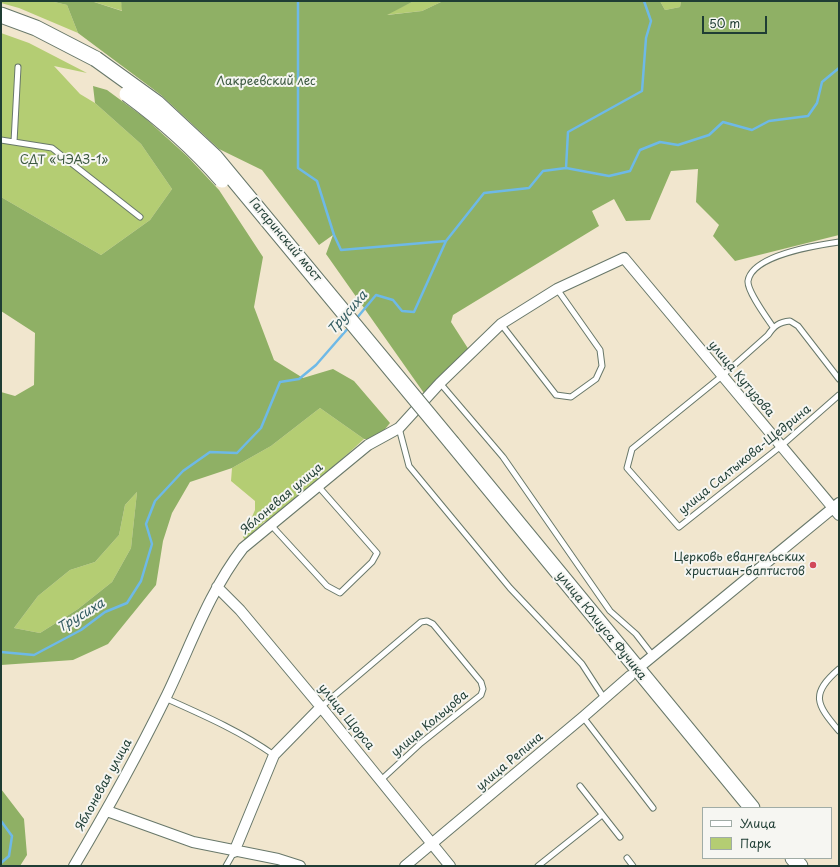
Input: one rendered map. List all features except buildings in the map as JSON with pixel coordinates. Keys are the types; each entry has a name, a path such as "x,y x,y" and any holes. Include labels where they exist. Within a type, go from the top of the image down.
{"main road":[{"path":"1,15 36,28 93,64"},
{"path":"1,25 93,64"},
{"name":"Гагаринский мост","path":"93,64 157,103 215,157 448,446"},
{"name":"улица Юлиуса Фучика","path":"448,446 633,673 738,807"},
{"name":"улица Юлиуса Фучика","path":"633,673 751,807"}],"street":[{"name":"Яблоневая улица","path":"74,866 107,811 165,698 217,588 230,565 243,548 368,445 399,428 440,383 501,324 557,289 624,258"},
{"name":"улица Кутузова","path":"624,258 781,446 837,509"},
{"name":"улица Репина","path":"405,866 584,717 653,656 837,509"},
{"name":"улица Щорса","path":"217,588 240,610 450,866"},
{"path":"234,852 274,755 321,707"},
{"path":"107,811 193,842 234,852 278,859 300,866"}],"lane":[{"path":"14,142 18,68"},
{"path":"1,140 52,148 140,217"},
{"path":"839,242 805,248 778,257 762,264 752,273 748,281 750,290 773,327 781,322 790,320 798,326 839,379"},
{"path":"501,324 556,395 571,397 596,379 602,366 600,350 557,289"},
{"name":"улица Салтыкова-Щедрина","path":"773,327 768,335 722,376 632,449 627,468 679,527 781,446 839,395"},
{"path":"440,383 503,457 610,611 636,634 653,656"},
{"path":"399,428 409,466 510,588 582,664 604,698"},
{"path":"271,525 327,586 340,593 372,562 377,553 318,486"},
{"name":"улица Кольцова","path":"321,707 421,622 427,621 433,624 481,682 483,689 481,695 421,743 381,780"},
{"path":"839,669 827,679 819,694 821,706 825,714 839,731"},
{"path":"165,698 220,722 252,740 274,755"},
{"path":"584,717 653,808"},
{"path":"580,786 620,837"},
{"path":"538,866 602,815"},
{"path":"226,866 234,852"},
{"path":"627,858 633,866"}],"green space":[{"path":"1,1 50,1 67,5 78,33 19,8 1,3"},
{"name":"Лакреевский лес","path":"50,1 91,1 122,11 121,1 414,1 387,15 422,11 443,1 660,1 665,10 680,7 681,1 839,1 839,235 735,261 713,236 719,225 696,202 698,169 671,171 650,220 626,221 614,199 592,211 599,226 453,315 451,322 469,350 426,396 326,254 333,235 319,245 262,170 219,149 161,95 78,33 67,5"},
{"path":"91,1 121,1 123,11"},
{"path":"414,1 443,1 422,11 385,15"},
{"path":"660,1 681,1 680,7 665,10"},
{"name":"СДТ «ЧЭАЗ-1»","path":"1,33 29,43 87,73 54,66 80,94 95,103 141,144 172,189 150,220 101,255 1,197"},
{"path":"93,86 107,90 145,118 187,156 219,190 263,257 254,307 274,360 303,378 333,369 354,381 390,423 377,439 364,439 320,408 271,446 232,468 190,482 172,513 163,541 156,585 108,644 73,660 1,665 1,392 15,396 34,385 35,333 1,311 1,197 101,255 150,220 172,189 141,144 95,103","holes":["137,492 131,548 112,582 78,609 40,633 14,628 38,596 70,570 95,562 119,535 125,505"]},
{"path":"320,408 364,439 276,519 264,522 246,542 243,537 255,510 255,501 231,481 232,468 271,446"},
{"path":"137,492 131,548 112,582 78,609 40,633 14,628 38,596 70,570 95,562 119,535 125,505"},
{"path":"1,789 24,819 27,855 20,866 1,866"}],"waterway":[{"path":"298,1 298,168 317,181 334,235 341,250 446,241"},
{"path":"566,168 568,132 642,91 646,38 651,21 644,1"},
{"name":"Трусиха","path":"356,319 376,295 393,300 402,311 414,312 446,241 484,193 529,188 543,171 566,168 609,176 630,171 640,150 660,142 678,145 709,135 723,122 752,130 769,121 808,116 817,103 822,82 839,68"},
{"name":"Трусиха","path":"1,652 34,655 81,630 105,612 127,603 141,581 152,544 146,524 155,501 183,471 210,452 237,453 261,428 280,382 299,379 316,365 350,326"},
{"name":"Трусиха","path":"1,821 12,836 9,856 1,863"}],"place":[{"name":"Церковь евангельских христиан-баптистов","path":"813,565"}]}
